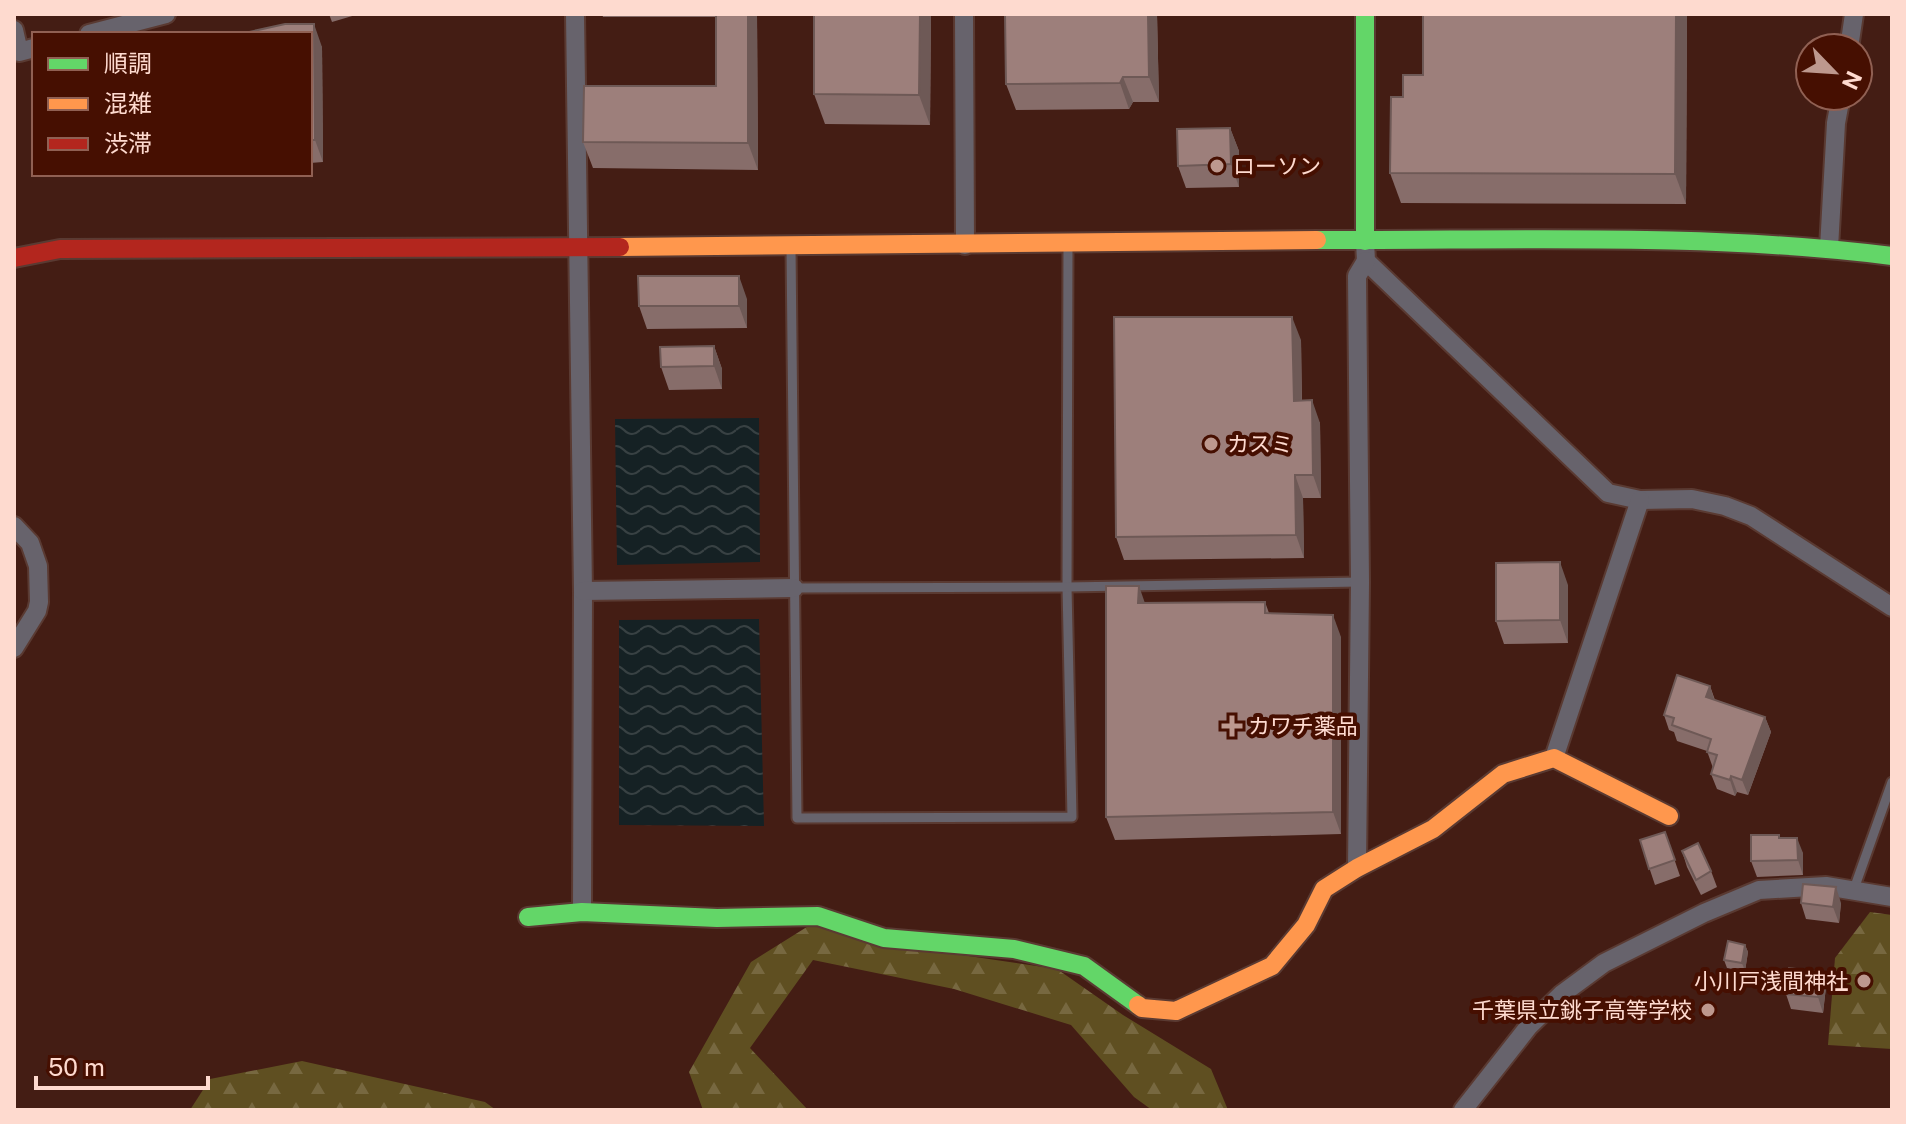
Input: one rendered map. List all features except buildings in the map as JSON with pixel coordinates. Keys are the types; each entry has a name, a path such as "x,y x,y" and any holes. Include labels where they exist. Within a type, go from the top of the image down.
{"street":[{"path":"97,32 166,14"},
{"path":"575,14 583,591 582,912"},
{"path":"964,14 965,245"},
{"path":"1357,868 1360,582 1357,276 1366,261 1365,14"},
{"path":"14,30 19,52 32,49"},
{"path":"1829,248 1838,112"},
{"path":"14,258 60,249 579,248 1227,240 1715,241 1829,248 1892,256"},
{"path":"1366,261 1608,493 1640,500 1692,499 1725,506 1751,516 1892,607"},
{"path":"1554,758 1640,500"},
{"path":"14,526 30,543 38,566 39,590 37,611 14,648"},
{"path":"583,591 794,588"},
{"path":"528,917 582,912 717,918 818,916 884,938 1014,949 1084,966 1142,1008 1176,1011 1272,966 1306,925 1324,889 1357,868 1433,829 1503,774 1554,758 1669,816"},
{"path":"1463,1110 1529,1026 1562,994 1604,963 1732,900 1759,890 1826,886 1892,897"}],"lane":[{"path":"791,244 797,818 1072,817 1067,587 1068,243"},
{"path":"794,588 1360,582"},
{"path":"1854,889 1892,782"}],"green space":[{"path":"1870,912 1892,915 1892,1049 1828,1045 1835,958"},
{"path":"810,925 948,953 1057,969 1123,1015 1211,1069 1228,1110 1152,1110 1134,1097 1071,1025 954,989 813,960 750,1048 808,1110 703,1110 689,1072 751,962"},
{"path":"302,1061 485,1102 496,1110 190,1110 210,1079"}],"water":[{"path":"759,418 760,562 617,565 615,419"},
{"path":"759,619 764,826 619,825 619,620"}],"traffic: fast":[{"path":"1365,14 1365,241"},
{"path":"1317,240 1677,241 1821,248 1892,256"},
{"path":"528,917 582,912 717,918 818,916 884,938 1014,949 1084,966 1138,1005"}],"traffic: slow":[{"path":"620,247 1317,240"},
{"path":"1138,1005 1176,1011 1272,966 1306,925 1324,889 1357,868 1433,829 1503,774 1554,758 1669,816"}],"traffic: jam":[{"path":"14,258 60,249 620,247"}],"place":[{"name":"ローソン","path":"1217,166"},
{"name":"カスミ","path":"1211,444"},
{"name":"カワチ薬品","path":"1232,726"},
{"name":"小川戸浅間神社","path":"1864,981"},
{"name":"千葉県立銚子高等学校","path":"1708,1010"}]}
